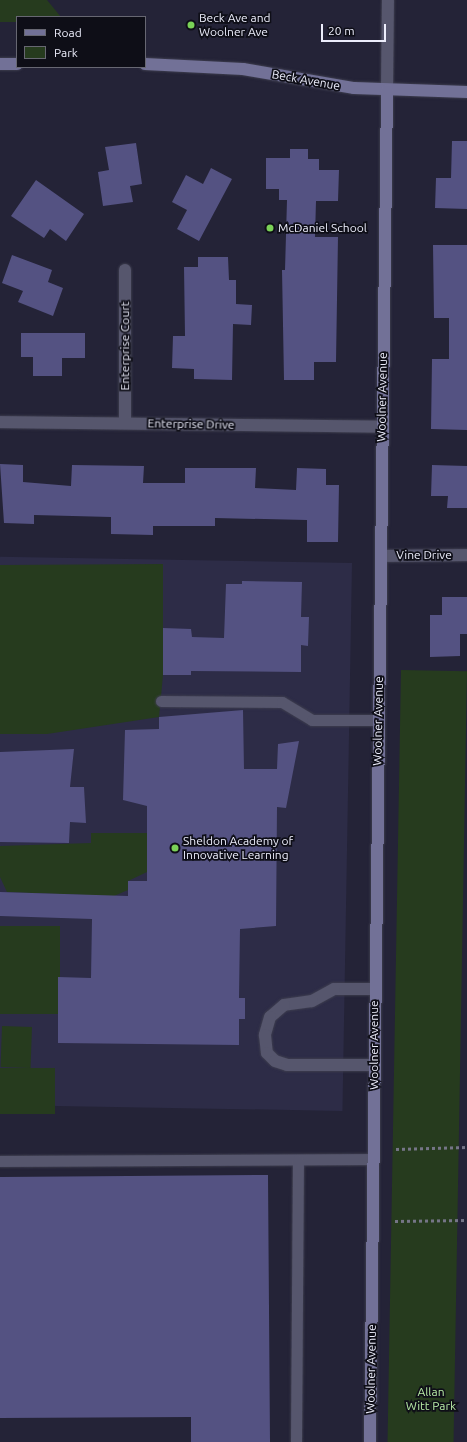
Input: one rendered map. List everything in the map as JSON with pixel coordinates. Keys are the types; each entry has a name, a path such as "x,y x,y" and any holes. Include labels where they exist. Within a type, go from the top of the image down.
{"street":[{"name":"Woolner Avenue","path":"370,1442 375,1065 374,989 388,0"},
{"path":"0,64 16,64"},
{"name":"Beck Avenue","path":"146,64 243,69 387,90 467,92"},
{"name":"Enterprise Court","path":"125,270 125,423"},
{"name":"Enterprise Drive","path":"0,422 382,427"},
{"name":"Vine Drive","path":"381,556 467,555"},
{"path":"374,989 334,989 312,1001 284,1005 270,1017 265,1035 267,1053 275,1061 287,1065 375,1065"}],"lane":[{"path":"161,701 282,702 312,720 378,720"},
{"path":"0,1161 374,1159"},
{"path":"296,1442 298,1160"}],"path":[{"path":"396,1148 467,1147"},
{"path":"395,1221 467,1220"}],"shaded area":[{"name":"Sheldon Academy of Innovative Learning","path":"0,557 352,563 342,1111 0,1105"}],"green space":[{"path":"0,0 47,0 60,16 16,16 16,22 0,22"},
{"path":"163,564 163,675 159,717 47,734 0,734 0,565"},
{"name":"Allan Witt Park","path":"401,670 467,671 454,1442 388,1442"},
{"path":"91,833 147,833 147,872 128,881 128,890 114,896 7,892 0,877 0,846 91,843"},
{"path":"0,926 60,926 60,1014 0,1014"},
{"path":"2,1026 32,1027 31,1068 1,1067"},
{"path":"0,1068 55,1068 55,1114 0,1114"}],"building":[{"path":"452,141 467,141 467,209 435,208 436,178 451,178"},
{"path":"136,143 142,184 130,186 133,202 103,206 98,172 109,170 105,147"},
{"path":"290,149 308,149 308,159 319,159 319,170 339,170 338,201 316,201 315,237 338,237 336,362 314,362 314,380 284,380 282,270 285,270 287,200 279,200 279,189 266,189 266,158 290,158"},
{"path":"211,168 232,179 199,241 177,229 187,210 172,202 186,175 203,184"},
{"path":"36,180 84,214 66,241 50,229 44,238 11,216"},
{"path":"433,245 467,245 467,430 431,429 432,359 449,359 449,318 434,318"},
{"path":"12,255 52,270 48,282 63,288 53,316 18,302 23,291 2,283"},
{"path":"198,257 228,257 229,280 236,280 236,304 252,305 251,325 233,324 232,380 194,379 194,369 172,368 173,336 185,336 184,267 198,267"},
{"path":"21,333 85,333 85,358 62,358 62,376 33,376 33,357 21,357"},
{"path":"0,464 23,465 23,482 71,486 72,465 144,466 143,483 185,483 185,468 256,468 255,488 296,490 297,468 326,469 326,485 339,485 338,542 307,542 307,520 215,518 215,526 153,526 153,535 111,534 111,517 34,515 34,524 4,523"},
{"path":"432,465 467,466 467,508 447,508 448,496 431,496"},
{"path":"242,581 302,582 301,617 309,617 308,646 301,645 301,672 191,671 191,675 163,675 163,628 191,629 192,637 224,638 226,584 242,584"},
{"path":"442,597 467,597 467,634 460,634 460,656 430,657 430,615 442,615"},
{"path":"243,710 244,769 277,769 278,744 299,741 286,808 277,807 276,926 240,929 239,998 245,998 245,1019 239,1019 239,1045 58,1043 58,977 91,978 92,919 0,916 0,892 128,896 128,881 147,881 147,806 123,800 125,730 159,729 159,717"},
{"path":"74,749 70,787 84,787 86,823 70,822 69,843 0,842 0,752"},
{"path":"268,1175 270,1442 191,1442 191,1417 0,1418 0,1177"}],"place":[{"name":"Beck Ave and Woolner Ave","path":"191,25"},
{"name":"McDaniel School","path":"270,228"},
{"name":"Sheldon Academy of Innovative Learning","path":"175,848"}]}
